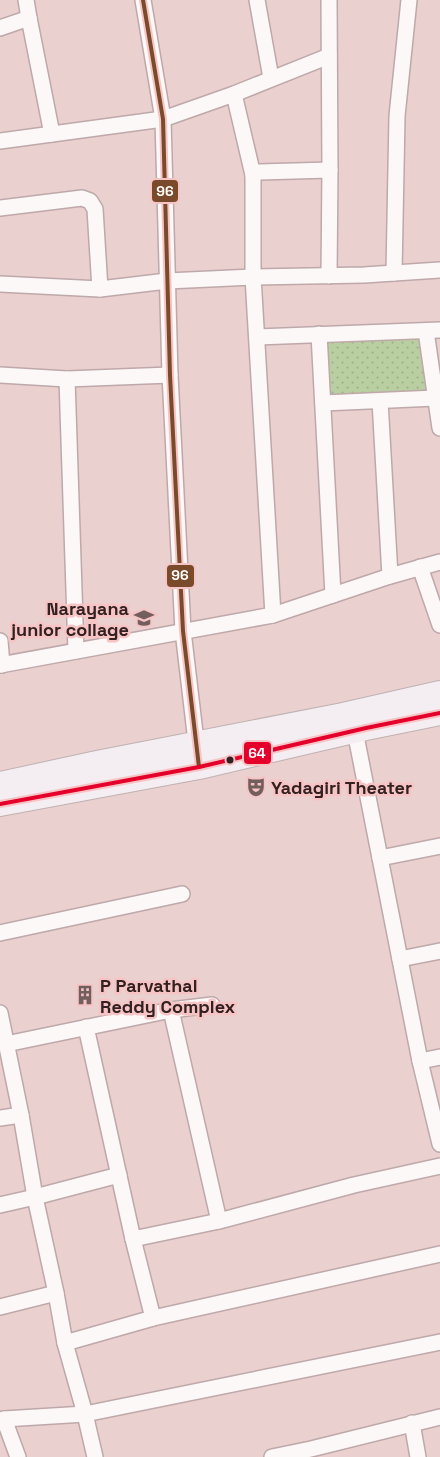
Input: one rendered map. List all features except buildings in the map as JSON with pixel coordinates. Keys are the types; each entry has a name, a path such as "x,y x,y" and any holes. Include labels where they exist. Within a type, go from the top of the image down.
{"main road":[{"path":"0,804 198,756 343,716 440,693"},
{"path":"0,784 96,763 198,756 355,732 440,713"}],"street":[{"path":"26,0 52,134"},
{"path":"143,0 163,120 170,375 183,631 198,756"},
{"path":"257,0 271,78"},
{"path":"329,0 329,276"},
{"path":"394,273 397,116 409,0"},
{"path":"0,28 29,18"},
{"path":"0,141 163,120 329,56"},
{"path":"234,94 253,175 253,277 273,615"},
{"path":"253,175 259,172 330,170"},
{"path":"0,208 82,198 90,201 95,209 100,289"},
{"path":"0,284 100,289 167,282 253,277 329,276 440,270"},
{"path":"257,337 433,331 436,398 440,428"},
{"path":"319,334 333,595"},
{"path":"0,374 67,379 170,375"},
{"path":"67,379 76,651"},
{"path":"323,403 436,398"},
{"path":"380,400 390,576"},
{"path":"0,641 1,665 273,615 390,576 440,562"},
{"path":"420,567 440,625"},
{"path":"355,732 420,1061 440,1144"},
{"path":"380,858 440,846"},
{"path":"0,933 182,894"},
{"path":"400,959 440,951"},
{"path":"6,1044 171,1010 212,1005"},
{"path":"171,1010 219,1221"},
{"path":"0,1013 65,1343 95,1457"},
{"path":"86,1027 133,1239 153,1318"},
{"path":"420,1061 440,1057"},
{"path":"0,1118 21,1115"},
{"path":"133,1239 219,1221 354,1185 440,1166"},
{"path":"0,1205 119,1175"},
{"path":"65,1343 153,1318 440,1254"},
{"path":"0,1307 56,1293"},
{"path":"18,1457 2,1420 85,1414 440,1342"},
{"path":"272,1457 312,1453 412,1423 440,1417"},
{"path":"412,1423 418,1457"}],"green space":[{"path":"423,332 431,394 325,400 323,333"}],"transit line":[{"name":"96","path":"143,0 163,119 170,375 183,631 199,767"},
{"name":"64","path":"0,804 199,767 366,728 440,713"}],"place":[{"name":"Narayana junior collage","path":"144,618"},
{"name":"Yadagiri Theater","path":"256,787"},
{"name":"P Parvathal Reddy Complex","path":"85,995"}]}
